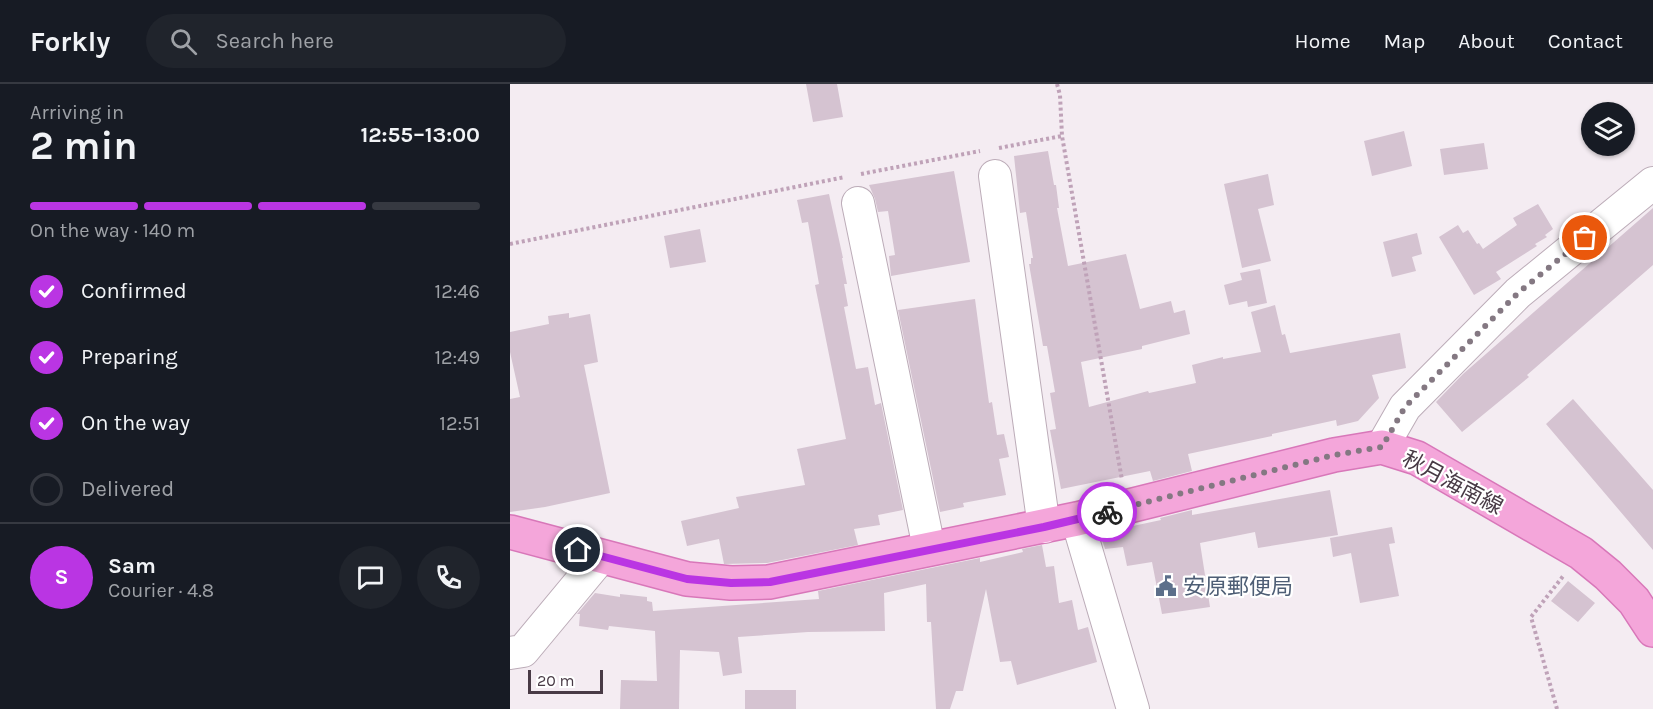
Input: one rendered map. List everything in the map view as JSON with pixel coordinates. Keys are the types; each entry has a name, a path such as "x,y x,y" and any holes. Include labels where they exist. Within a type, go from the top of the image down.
{"main road":[{"name":"秋月海南線","path":"510,532 687,579 731,583 770,582 929,548 1044,527 1334,455 1382,447 1417,458 1581,553 1608,575 1634,601 1653,630"}],"street":[{"path":"989,159 1044,527"},
{"path":"1382,447 1405,407 1518,293 1653,183"},
{"path":"858,202 929,548"},
{"path":"1077,519 1133,709"},
{"path":"510,653 523,651 601,557"}],"path":[{"path":"1057,84 1060,95 1062,136 1127,507"},
{"path":"510,244 989,159 1062,136"},
{"path":"1557,709 1531,617 1581,553"}],"building":[{"path":"806,84 837,84 843,117 813,122"},
{"path":"1404,131 1412,166 1372,176 1364,141"},
{"path":"1484,143 1488,169 1444,175 1440,149"},
{"path":"1048,151 1054,185 1056,185 1059,208 1057,208 1068,266 1126,254 1140,309 1171,301 1174,313 1185,310 1190,334 1142,346 1142,349 1081,362 1089,407 1148,391 1149,393 1196,383 1192,365 1223,357 1223,359 1261,352 1251,312 1275,305 1282,335 1285,334 1290,353 1400,333 1406,368 1372,375 1379,398 1358,421 1337,426 1336,420 1188,454 1192,471 1153,481 1150,471 1061,489 1050,430 1056,429 1050,393 1055,392 1047,346 1043,346 1029,264 1033,258 1026,212 1020,213 1014,156"},
{"path":"954,171 970,262 891,276 889,256 895,255 888,211 878,212 869,185"},
{"path":"1268,174 1274,205 1258,209 1271,261 1242,268 1224,184"},
{"path":"829,194 843,258 848,306 844,307 856,369 868,367 875,405 881,403 903,510 878,515 880,525 854,529 858,545 767,563 724,564 719,539 687,546 681,521 739,508 736,497 805,485 797,449 846,439 815,285 819,284 808,222 802,223 797,200"},
{"path":"1538,204 1553,229 1545,235 1547,237 1535,244 1537,246 1496,272 1501,279 1474,295 1439,237 1458,225 1463,233 1468,230 1483,249 1517,225 1513,218"},
{"path":"1653,208 1653,265 1527,375 1529,377 1462,432 1436,402 1463,374"},
{"path":"700,229 706,262 670,268 664,236"},
{"path":"1417,233 1422,254 1412,257 1416,271 1392,277 1383,242"},
{"path":"1260,269 1267,303 1248,307 1247,301 1229,305 1224,285 1242,280 1240,273"},
{"path":"975,299 989,403 992,402 997,435 1004,434 1009,457 999,459 1006,495 963,503 964,507 940,512 898,310"},
{"path":"569,313 569,318 590,314 598,362 584,365 610,493 510,512 510,399 520,397 510,352 510,332 549,324 548,316"},
{"path":"1573,399 1653,490 1653,550 1546,424"},
{"path":"1330,490 1338,535 1258,548 1255,532 1200,543 1210,607 1162,614 1152,562 1127,566 1123,547 1105,549 1100,533 1161,520 1160,518 1192,510 1192,515"},
{"path":"1392,527 1395,543 1389,544 1399,596 1360,603 1351,553 1333,557 1330,538"},
{"path":"1042,545 1046,567 1054,566 1059,603 1072,600 1078,630 1088,627 1097,662 1017,685 1011,661 1000,662 986,589 963,691 956,691 950,709 936,709 931,622 927,622 926,584 884,593 885,631 808,632 738,637 742,673 723,676 719,652 680,650 679,709 620,709 621,680 657,681 655,631 609,626 608,630 579,626 580,614 577,614 595,593 620,597 620,594 647,597 647,601 652,602 653,611 819,599 818,591 980,558 980,562"},
{"path":"1568,581 1595,603 1578,622 1551,601"},
{"path":"745,690 796,690 796,709 745,709"}],"way so far":[{"path":"1107,512 1334,455 1382,447 1405,407 1518,293 1585,238"}],"place":[{"name":"安原郵便局","path":"1166,586"}],"route":[{"path":"578,550 687,579 731,583 770,582 929,548 1044,527 1107,512"}]}
